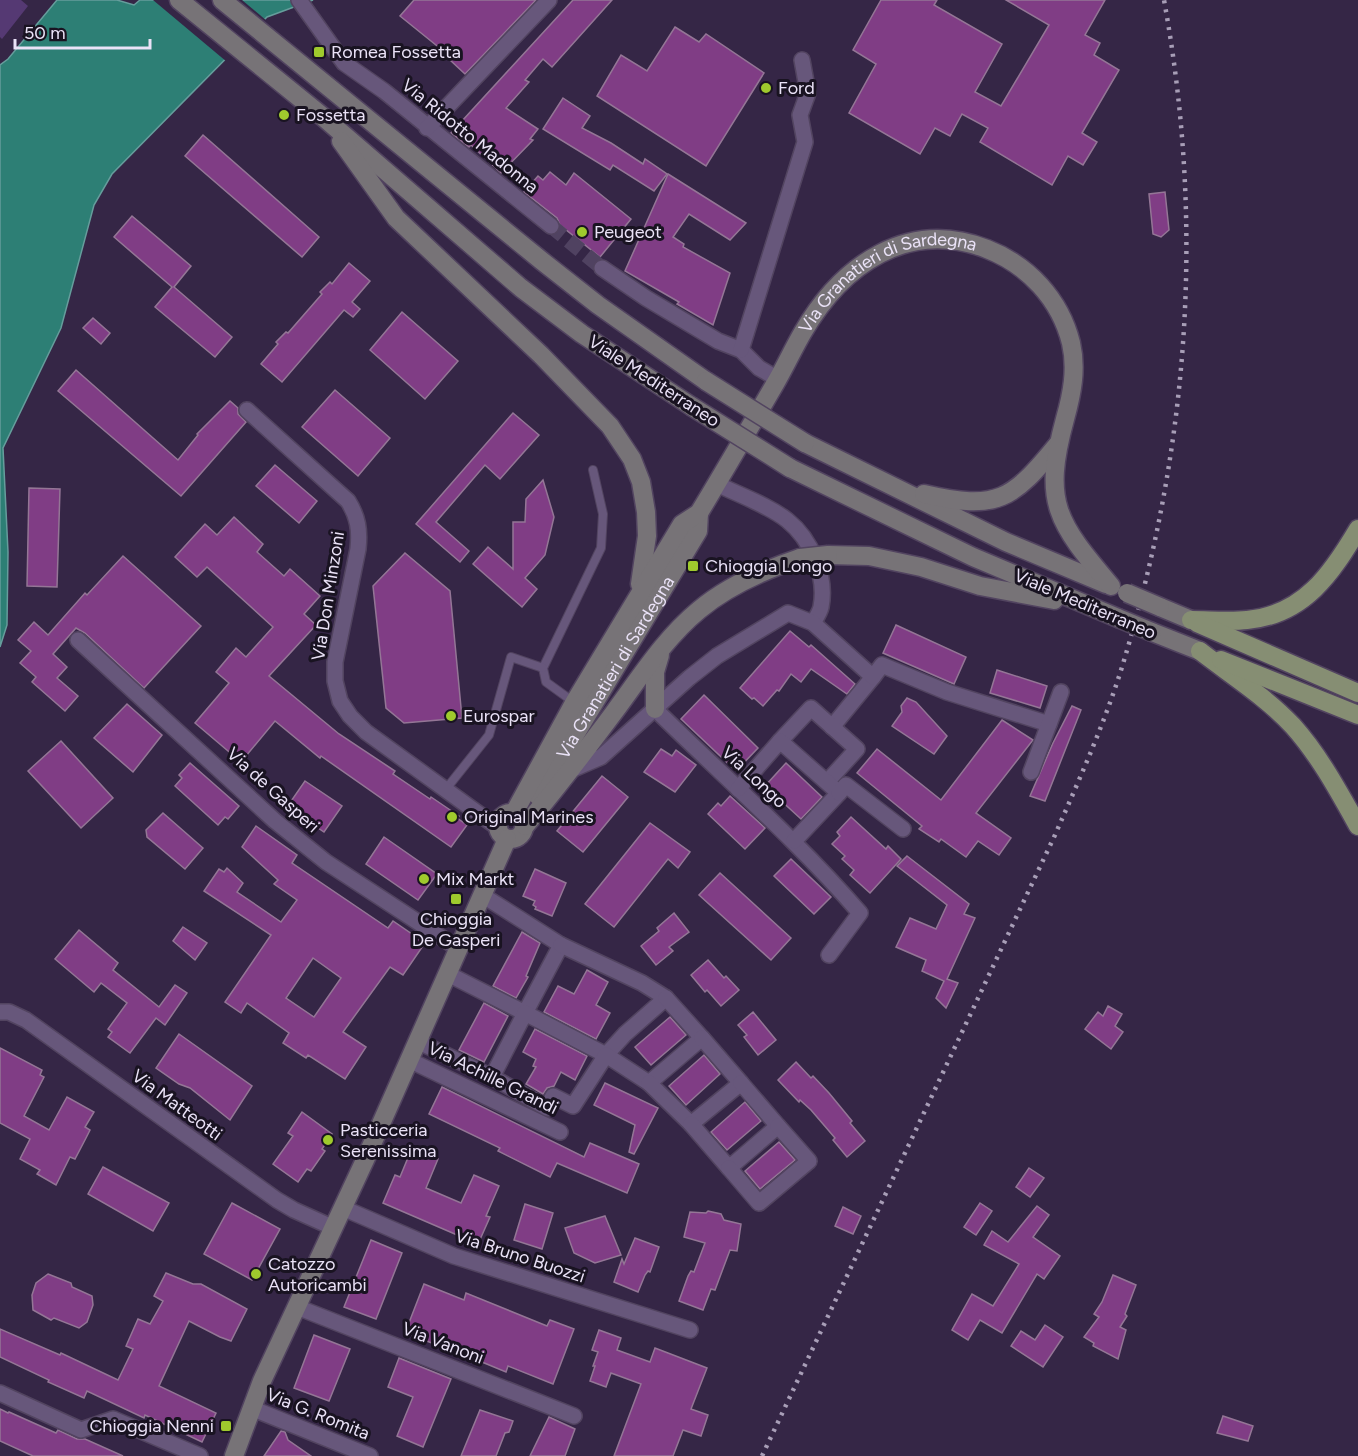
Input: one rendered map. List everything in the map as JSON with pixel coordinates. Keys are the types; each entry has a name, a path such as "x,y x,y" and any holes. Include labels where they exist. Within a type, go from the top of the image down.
{"main road":[{"path":"1191,620 1249,620 1276,613 1304,600 1336,566 1358,529"},
{"path":"1191,620 1358,693"},
{"path":"1200,651 1358,715"},
{"path":"1200,651 1249,688 1293,726 1332,779 1358,826"}],"street":[{"name":"Viale Mediterraneo","path":"178,0 322,116 521,288 582,334 691,406 790,468 973,557 1200,651"},
{"name":"Viale Mediterraneo","path":"222,0 570,283 706,381 805,442 893,487 1006,542 1191,620"},
{"name":"Via Ridotto Madonna","path":"299,0 337,54 352,70 384,91 550,226"},
{"path":"427,128 549,0"},
{"path":"741,350 805,142 801,116 808,93 802,60"},
{"path":"322,116 396,218 583,397 610,426 632,459 641,482 647,524 645,560 638,600"},
{"name":"Via Granatieri di Sardegna","path":"521,819 574,703 682,524 699,513 804,331 832,292 872,257 895,246 920,240 943,238 969,242 998,253 1019,266 1042,287 1062,318 1071,343 1074,369 1071,397 1058,444"},
{"path":"602,268 646,298 718,341 741,350 759,368 778,379"},
{"name":"Via Don Minzoni","path":"247,410 348,501 356,512 360,530 358,549 335,662 335,681 340,700 350,716 366,732 497,827 503,835"},
{"path":"893,487 956,501 985,501 1003,497 1032,476 1058,444"},
{"path":"1058,444 1053,487 1055,502 1065,527 1082,551 1119,589"},
{"path":"717,484 785,519 798,531 812,551 821,579 821,608 813,623"},
{"name":"Via Granatieri di Sardegna","path":"521,819 590,713 698,531 699,513"},
{"path":"234,1456 251,1408 482,895 503,835 497,825 503,815 521,819 571,770 663,645 699,610 731,587 764,570 800,558 828,555 869,556 921,567 980,586 1092,607"},
{"path":"571,770 601,757 717,656 788,613 813,623 873,677"},
{"name":"Via de Gasperi","path":"78,640 275,821 326,862 459,949"},
{"path":"655,709 655,672 663,645"},
{"path":"832,727 882,665 947,692 1049,724"},
{"path":"1031,772 1061,692"},
{"path":"738,789 811,708 857,749 826,782"},
{"name":"Via Longo","path":"655,709 794,841 826,873 860,913 829,955"},
{"path":"780,741 839,793"},
{"path":"794,841 846,785 903,829"},
{"path":"448,974 606,1055 649,1083 691,1124 759,1203 810,1161 666,998 642,983 561,945 482,895"},
{"path":"492,1077 561,945"},
{"path":"417,1041 492,1077 547,1108 553,1096 573,1106 606,1055 625,1034 666,998"},
{"name":"Via Matteotti","path":"0,1012 9,1012 26,1020 277,1200 334,1228"},
{"path":"649,1083 702,1038"},
{"name":"Via Achille Grandi","path":"409,1060 560,1132"},
{"path":"691,1124 741,1083"},
{"path":"729,1168 778,1126"},
{"name":"Via Bruno Buozzi","path":"343,1208 454,1256 690,1330"},
{"name":"Via Vanoni","path":"297,1307 574,1416"},
{"path":"0,1393 81,1430 113,1419 200,1456"},
{"name":"Via G. Romita","path":"251,1408 370,1456"}],"lane":[{"path":"590,713 546,682 543,668 601,548 603,514 593,470"},
{"path":"446,789 489,735 511,657 543,668"}],"shaded area":[{"path":"0,0 21,0 28,6 2,39 0,37"},
{"path":"57,0 117,0 134,5 140,0 313,0 267,17 112,174 94,205 61,328 3,448 8,552 7,625 0,647 0,65 8,59"}],"pier":[{"path":"153,0 242,0 267,21 227,62"}],"building":[{"path":"414,0 536,0 465,74 450,60 452,58 400,16"},
{"path":"573,0 612,0 552,67 543,59 525,80 529,82 506,108 538,129 530,139 533,140 501,173 471,145 469,147 451,133"},
{"path":"881,0 937,0 934,5 1002,44 975,92 1001,106 1049,25 1006,0 1105,0 1085,35 1100,43 1094,55 1119,70 1082,133 1097,142 1083,165 1068,156 1052,185 980,142 988,128 962,114 950,136 935,128 920,154 849,113 876,64 853,50"},
{"path":"675,27 699,42 706,34 764,73 706,166 597,96 621,55 647,71"},
{"path":"563,98 590,116 582,128 611,143 643,164 645,159 667,174 654,191 613,165 610,170 543,129"},
{"path":"203,135 319,237 302,257 185,156"},
{"path":"550,172 566,185 574,173 631,219 600,257 524,192 538,176 543,180"},
{"path":"668,174 746,223 730,240 689,214 673,237 684,244 683,247 730,273 713,325 677,304 679,302 625,271"},
{"path":"1165,192 1169,230 1161,237 1153,234 1149,194"},
{"path":"132,216 191,266 174,287 232,337 215,357 155,307 172,287 114,237"},
{"path":"349,263 370,281 352,302 360,309 353,317 344,310 282,382 261,364 278,344 276,342 286,332 288,333 322,294 320,292 330,282 332,284"},
{"path":"402,312 458,361 425,399 370,350"},
{"path":"93,318 110,333 101,344 83,328"},
{"path":"76,370 178,460 197,434 230,401 238,408 238,414 246,422 181,496 58,391"},
{"path":"335,390 390,438 358,476 302,427"},
{"path":"513,413 539,435 500,479 485,465 436,522 469,551 460,562 416,524"},
{"path":"275,465 317,501 299,523 256,486"},
{"path":"543,480 554,517 545,555 525,578 537,589 522,607 473,564 488,547 513,569 513,522 525,522 526,499"},
{"path":"29,488 60,489 57,587 27,586"},
{"path":"234,517 263,544 257,552 284,576 290,569 320,596 304,614 316,625 269,676 339,734 395,771 393,774 459,816 457,818 467,825 451,847 321,756 320,758 275,721 241,762 195,723 229,683 216,672 236,648 246,657 273,627 207,567 197,577 175,557 205,524 217,535"},
{"path":"405,553 450,591 462,718 404,723 386,708 373,586"},
{"path":"123,556 201,626 144,688 85,633 76,628 53,654 67,667 57,678 78,696 65,711 32,682 36,677 20,663 31,651 18,640 34,622 48,635 85,593 87,595"},
{"path":"896,625 966,657 954,684 883,653"},
{"path":"790,631 809,647 811,645 855,684 847,694 811,669 801,682 791,674 779,691 777,690 763,706 740,688"},
{"path":"997,670 1047,686 1040,708 990,693"},
{"path":"704,695 758,748 736,771 681,719"},
{"path":"907,698 916,702 947,736 934,754 892,726 902,712 901,706"},
{"path":"127,704 162,735 133,772 94,738"},
{"path":"1072,706 1081,710 1045,801 1030,796 1053,743"},
{"path":"1002,720 1033,740 976,813 1011,838 999,855 978,841 966,857 941,839 939,842 919,829 922,826 857,773 877,749 941,800"},
{"path":"61,741 113,798 81,828 28,771"},
{"path":"661,749 672,756 676,750 696,765 675,792 644,772"},
{"path":"190,763 239,806 228,819 225,817 218,825 175,786 182,778 179,775"},
{"path":"786,763 822,797 801,819 765,786"},
{"path":"602,776 628,797 583,852 557,831"},
{"path":"305,781 342,806 324,832 287,807"},
{"path":"730,796 765,828 745,849 708,814 718,803 721,806"},
{"path":"163,813 203,848 185,869 147,837 146,830"},
{"path":"851,817 886,849 888,846 901,859 870,893 850,875 854,870 842,859 845,856 832,844 840,836 837,832"},
{"path":"650,823 690,852 678,868 668,859 614,927 585,904"},
{"path":"256,826 297,855 292,863 388,928 393,921 425,943 403,975 390,967 343,1032 366,1047 345,1079 308,1055 306,1058 283,1043 289,1033 247,1003 241,1013 225,1002 271,935 204,891 219,869 224,872 227,868 243,883 237,892 281,922 297,900 274,884 278,880 242,847","holes":["313,958 341,978 314,1017 286,998"]},
{"path":"384,837 437,874 418,900 366,864"},
{"path":"907,856 969,904 964,914 975,918 947,979 958,983 946,1008 936,998 944,981 922,971 926,960 896,947 910,918 936,929 947,905 897,866"},
{"path":"791,859 831,897 814,914 774,876"},
{"path":"535,869 566,883 552,916 535,909 533,905 535,901 523,896"},
{"path":"720,873 791,938 771,960 699,895"},
{"path":"674,913 689,932 669,947 673,951 656,965 641,946 659,931 657,928"},
{"path":"183,927 207,943 195,960 173,941"},
{"path":"79,930 118,963 113,970 159,1007 175,985 187,993 165,1025 156,1018 130,1053 108,1037 112,1032 108,1029 127,1003 101,983 94,992 55,959"},
{"path":"522,932 540,943 526,976 528,977 516,998 493,986"},
{"path":"708,960 724,978 726,976 739,990 721,1006 691,975"},
{"path":"587,970 608,982 596,1005 610,1013 596,1039 544,1012 558,986 574,994"},
{"path":"484,1003 508,1016 484,1062 459,1050"},
{"path":"1108,1006 1122,1014 1115,1026 1123,1032 1111,1049 1085,1029 1098,1012 1103,1016"},
{"path":"753,1012 776,1040 758,1055 744,1037 747,1035 738,1025"},
{"path":"670,1017 686,1035 651,1065 635,1047"},
{"path":"535,1029 587,1056 575,1080 561,1072 554,1086 547,1088 543,1094 526,1084 536,1067 533,1066 536,1059 523,1052"},
{"path":"179,1034 252,1086 230,1120 190,1088 179,1084 156,1068"},
{"path":"0,1048 42,1070 40,1075 44,1077 24,1116 49,1130 67,1097 94,1112 85,1127 90,1130 86,1138 75,1159 70,1157 56,1185 37,1174 40,1170 20,1159 30,1139 0,1123"},
{"path":"704,1055 720,1074 686,1105 669,1086"},
{"path":"796,1062 829,1093 865,1141 847,1157 833,1140 835,1138 811,1110 800,1100 799,1102 778,1080"},
{"path":"605,1083 658,1108 634,1154 629,1152 635,1125 594,1105"},
{"path":"442,1087 584,1157 590,1143 639,1164 627,1193 557,1163 550,1177 498,1151 500,1148 429,1114"},
{"path":"745,1102 761,1121 727,1150 711,1132"},
{"path":"302,1112 332,1134 322,1149 325,1151 311,1171 307,1169 298,1182 273,1164 293,1136 288,1133"},
{"path":"779,1142 795,1160 760,1189 745,1171"},
{"path":"412,1148 438,1159 426,1188 461,1203 474,1175 499,1186 486,1216 490,1217 478,1244 383,1203 395,1175 400,1177"},
{"path":"103,1167 169,1203 153,1231 88,1194"},
{"path":"1029,1168 1044,1178 1030,1197 1016,1187"},
{"path":"232,1203 280,1229 252,1280 204,1254"},
{"path":"980,1203 992,1211 976,1235 964,1227"},
{"path":"525,1204 553,1213 542,1249 514,1240"},
{"path":"1037,1206 1049,1215 1033,1237 1060,1256 1044,1279 1037,1274 1002,1333 980,1320 968,1340 952,1330 972,1294 993,1306 1019,1264 984,1245 992,1231 1008,1242"},
{"path":"843,1207 861,1216 853,1234 835,1226"},
{"path":"708,1211 721,1214 724,1220 741,1224 737,1251 730,1250 715,1290 711,1289 703,1310 679,1301 688,1276 691,1271 694,1272 705,1243 684,1237 690,1212 706,1213"},
{"path":"605,1216 621,1255 595,1263 574,1253 565,1228"},
{"path":"635,1238 659,1247 650,1272 648,1271 645,1275 638,1292 614,1282 622,1259 624,1264"},
{"path":"371,1240 402,1253 376,1319 344,1307"},
{"path":"166,1273 193,1284 201,1284 247,1309 231,1341 189,1321 159,1386 216,1413 202,1442 87,1391 84,1398 0,1357 0,1329 60,1355 61,1353 118,1380 133,1349 126,1346 138,1319 150,1324 163,1301 154,1296"},
{"path":"48,1274 71,1283 72,1287 92,1296 93,1305 87,1322 79,1328 54,1318 51,1320 33,1310 32,1295 36,1283"},
{"path":"1113,1275 1136,1285 1125,1314 1127,1316 1120,1327 1126,1330 1118,1359 1093,1346 1094,1343 1084,1337 1099,1317 1094,1314 1102,1302"},
{"path":"424,1284 464,1300 466,1293 547,1326 550,1320 574,1329 553,1384 508,1366 506,1372 482,1362 484,1358 434,1338 432,1343 405,1333"},
{"path":"1045,1325 1063,1337 1043,1367 1011,1346 1021,1331 1035,1340"},
{"path":"599,1330 621,1338 617,1350 650,1362 655,1348 707,1368 691,1409 708,1415 701,1436 683,1430 673,1456 614,1456 641,1384 611,1373 606,1387 590,1381 598,1352 592,1350"},
{"path":"314,1335 350,1349 329,1401 294,1388"},
{"path":"399,1358 451,1379 423,1447 397,1436 413,1397 388,1387"},
{"path":"0,1409 56,1433 58,1430 77,1439 85,1439 123,1456 33,1456 0,1441"},
{"path":"480,1410 513,1421 509,1432 505,1433 496,1456 461,1456"},
{"path":"1223,1416 1253,1426 1248,1441 1217,1433"},
{"path":"549,1417 575,1429 565,1456 530,1456"},
{"path":"281,1431 285,1432 288,1440 311,1456 264,1456"}],"tunnel":[{"path":"551,226 602,268"}],"railway":[{"path":"762,1456 1055,835 1115,689 1145,585 1163,502 1176,419 1184,336 1186,252 1184,168 1177,84 1164,0"}],"place":[{"name":"Romea Fossetta","path":"319,52"},
{"name":"Ford","path":"766,88"},
{"name":"Fossetta","path":"284,115"},
{"name":"Peugeot","path":"582,232"},
{"name":"Chioggia Longo","path":"693,566"},
{"name":"Eurospar","path":"451,716"},
{"name":"Original Marines","path":"452,817"},
{"name":"Mix Markt","path":"424,879"},
{"name":"Chioggia De Gasperi","path":"456,899"},
{"name":"Pasticceria Serenissima","path":"328,1140"},
{"name":"Catozzo Autoricambi","path":"256,1274"},
{"name":"Chioggia Nenni","path":"226,1426"}]}
